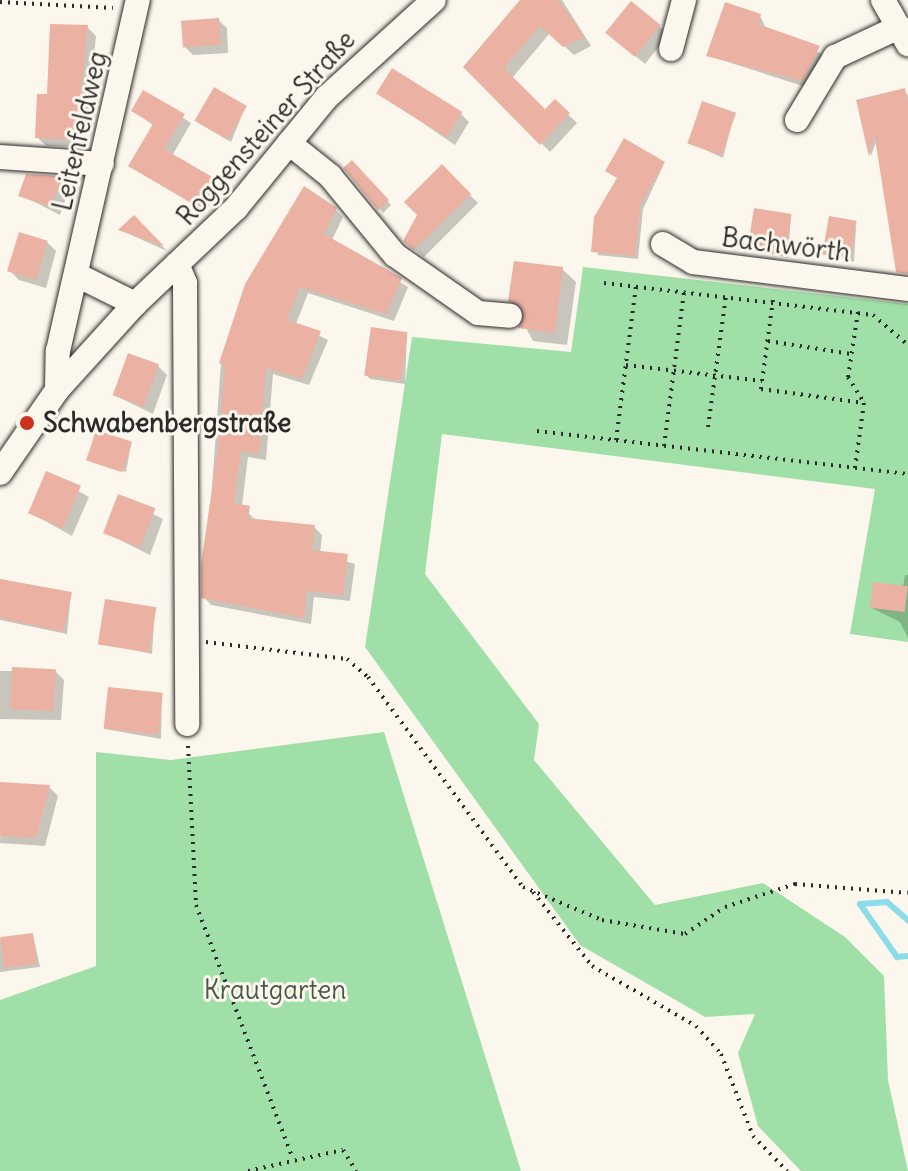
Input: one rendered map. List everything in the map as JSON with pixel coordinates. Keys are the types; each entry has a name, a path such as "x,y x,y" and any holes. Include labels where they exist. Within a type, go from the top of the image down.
{"street":[{"name":"Roggensteiner Straße","path":"0,473 57,390 135,304 177,264 289,143 327,97 434,0"},
{"path":"671,49 684,0"},
{"path":"797,120 835,57 903,36 883,0"},
{"name":"Leitenfeldweg","path":"57,390 77,275 137,4"},
{"path":"289,143 330,176 395,255 478,313 510,316"},
{"path":"0,157 102,164"},
{"name":"Bachwörth","path":"663,244 693,262 908,289"},
{"name":"Roggensteiner Straße","path":"177,264 185,283 184,640 187,724"},
{"path":"77,275 135,304"}],"path":[{"path":"0,2 137,4"},
{"path":"604,283 773,300 873,315 908,345"},
{"path":"616,440 636,286"},
{"path":"664,446 684,292"},
{"path":"708,427 726,296"},
{"path":"773,300 761,389 864,403"},
{"path":"855,468 864,403 848,377 858,312"},
{"path":"768,341 851,354"},
{"path":"626,365 762,381"},
{"path":"537,431 908,474"},
{"path":"184,640 347,659 592,966 696,1026 721,1054 753,1136 787,1171"},
{"path":"187,724 196,905 292,1157"},
{"path":"532,891 602,920 685,934 725,907 795,884 908,893"},
{"path":"248,1171 292,1157 343,1150 356,1171"}],"green space":[{"path":"583,267 908,304 908,642 850,634 875,489 442,434 425,574 539,724 534,760 655,905 763,883 845,937 884,976 888,1080 908,1171 801,1171 758,1126 738,1053 755,1014 705,1017 580,945 365,647 412,337 571,352"},
{"name":"Krautgarten","path":"384,732 521,1171 0,1171 0,1000 96,966 96,752 171,760"}],"building":[{"path":"520,0 558,0 585,37 563,47 540,26 504,68 545,109 555,99 570,113 540,145 463,67"},
{"path":"631,1 661,25 635,57 605,33"},
{"path":"725,2 761,14 758,24 820,46 803,81 706,56"},
{"path":"219,18 221,45 183,48 181,21"},
{"path":"50,24 88,25 76,140 35,138 37,94 47,94"},
{"path":"392,68 462,112 446,137 376,93"},
{"path":"214,87 247,106 227,140 194,121"},
{"path":"905,88 908,103 908,274 896,272 874,132 869,157 856,100"},
{"path":"143,90 185,114 164,149 214,178 198,207 128,166 153,124 131,111"},
{"path":"702,101 736,113 721,155 687,144"},
{"path":"624,138 665,162 640,205 635,256 591,252 594,217 617,178 605,171"},
{"path":"352,160 389,200 378,210 343,168"},
{"path":"442,164 471,194 414,250 403,241 417,215 404,202"},
{"path":"26,174 62,176 51,207 18,196"},
{"path":"304,186 337,208 324,234 402,278 386,314 300,287 287,320 321,331 302,379 266,368 259,454 241,451 234,503 250,506 248,518 315,525 312,550 348,554 343,595 307,591 304,618 201,598 201,565 218,447 225,366 219,363 245,284"},
{"path":"754,208 792,214 785,255 747,249"},
{"path":"134,215 164,246 118,230"},
{"path":"829,216 857,221 850,259 822,254"},
{"path":"19,232 48,241 36,280 7,271"},
{"path":"514,261 563,267 555,333 518,328 524,310 508,301"},
{"path":"371,327 408,332 401,381 364,376"},
{"path":"128,353 159,364 144,407 113,395"},
{"path":"96,430 132,442 122,472 86,460"},
{"path":"46,471 81,486 63,528 28,513"},
{"path":"118,494 155,508 140,548 103,533"},
{"path":"0,579 72,592 63,632 0,618"},
{"path":"873,582 908,586 905,612 870,608"},
{"path":"105,599 156,607 149,653 98,644"},
{"path":"12,667 56,669 54,711 10,709"},
{"path":"108,687 163,693 158,735 104,729"},
{"path":"0,782 50,785 36,838 0,836"},
{"path":"33,933 37,964 4,968 0,937"}],"waterway":[{"path":"860,904 887,902 908,920"},
{"path":"860,904 897,957 908,956"}],"place":[{"name":"Schwabenbergstraße","path":"27,423"}]}
